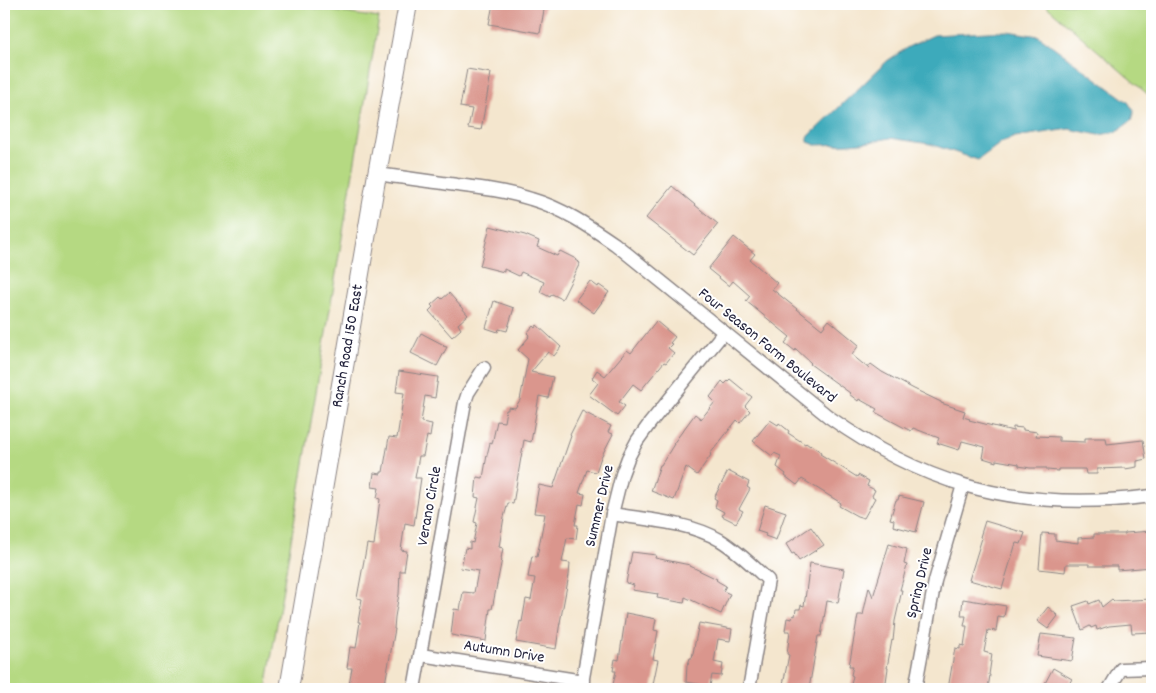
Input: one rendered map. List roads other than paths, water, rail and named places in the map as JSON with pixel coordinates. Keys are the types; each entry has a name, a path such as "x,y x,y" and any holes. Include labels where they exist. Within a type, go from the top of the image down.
{"main road":[{"name":"Ranch Road 150 East","path":"289,689 408,4"}],"street":[{"name":"Four Season Farm Boulevard","path":"377,174 487,189 526,197 572,216 615,244 807,401 851,432 906,463 963,485 1001,494 1055,501 1111,500 1152,496"},
{"name":"Summer Drive","path":"582,685 612,514 628,458 663,406 724,332"},
{"name":"Verano Circle","path":"414,689 466,402 468,393 484,368"},
{"name":"Spring Drive","path":"915,689 935,581 963,485"},
{"path":"612,514 670,523 705,532 738,553 768,580 749,689"},
{"name":"Autumn Drive","path":"420,655 582,685"},
{"path":"1109,689 1121,669 1152,668"}],"water":[{"path":"1007,31 1039,36 1128,102 1134,111 1131,121 1116,132 1099,135 1069,129 1015,137 1002,142 978,160 930,144 890,138 849,144 816,145 808,142 808,137 887,61 908,47 934,35"}]}
